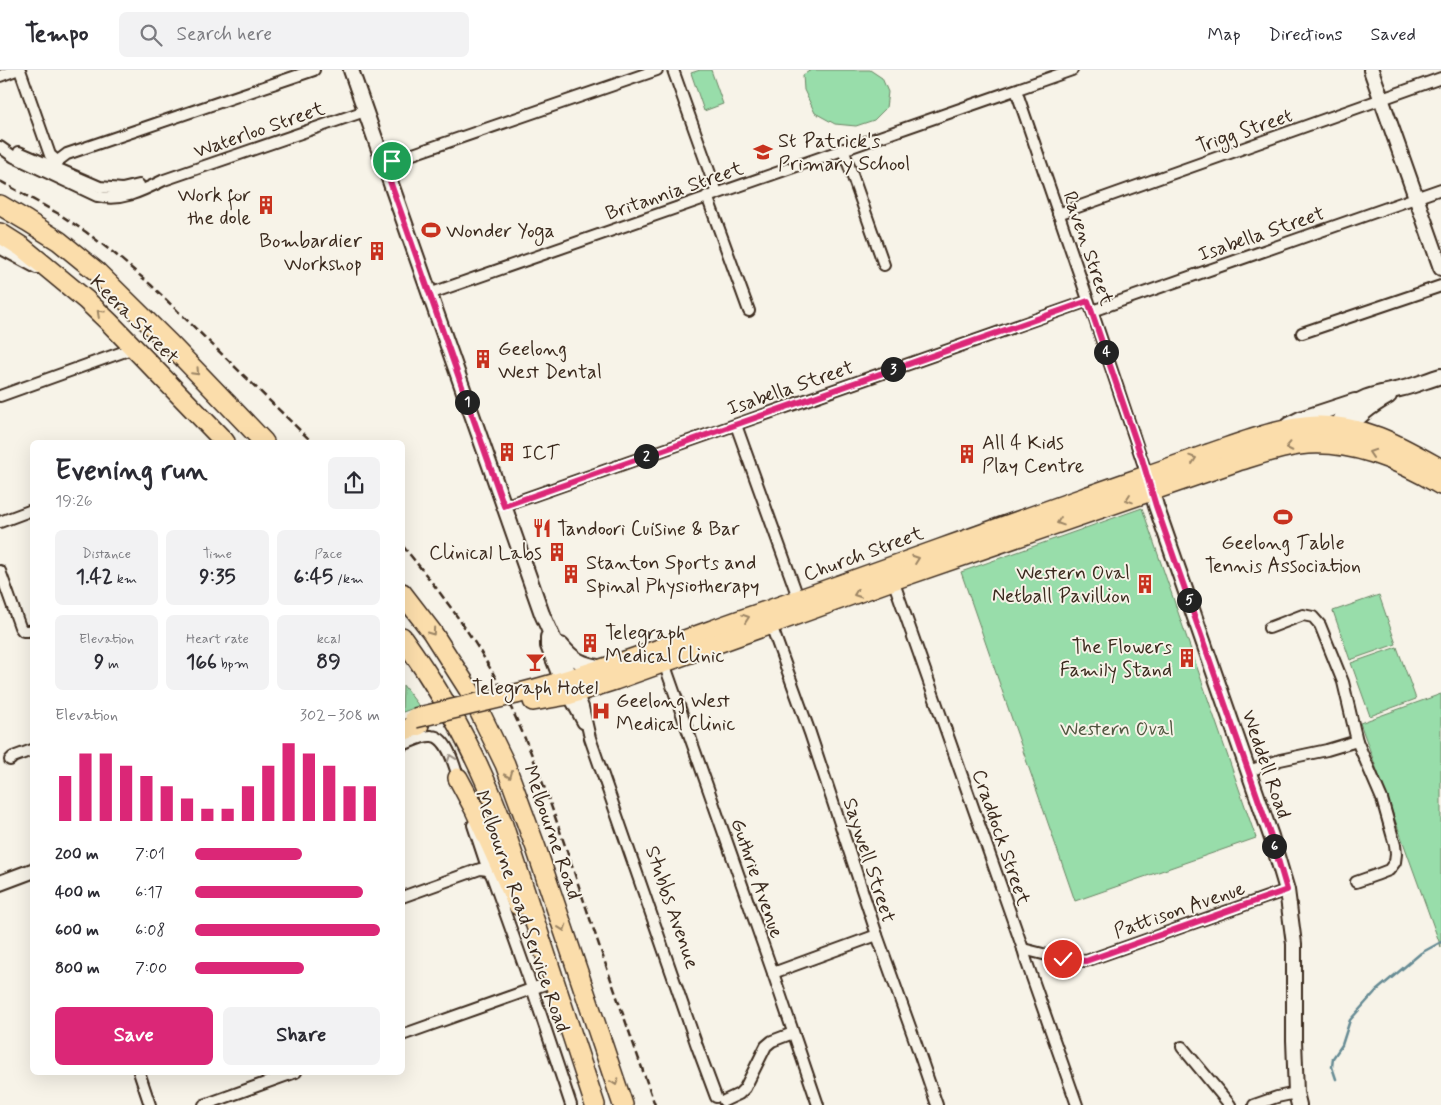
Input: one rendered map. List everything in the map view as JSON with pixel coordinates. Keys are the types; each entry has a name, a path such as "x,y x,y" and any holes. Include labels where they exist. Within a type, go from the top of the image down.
{"highway":[{"path":"0,205 59,241 97,272 138,312"},
{"path":"0,217 46,243 94,277 138,312"},
{"path":"0,233 22,247 54,274"},
{"name":"Keera Street","path":"54,274 86,300 221,440"},
{"name":"Keera Street","path":"138,312 262,440"},
{"name":"Church Street","path":"415,726 664,663 893,580 1149,483 1244,441 1307,426 1341,433"},
{"path":"1341,433 1359,430 1377,436 1441,469"},
{"path":"1341,433 1364,450 1406,466 1441,485"},
{"name":"Church Street","path":"569,687 603,668 799,600 1149,483 1275,450 1306,444 1341,433"},
{"name":"Melbourne Road","path":"405,597 432,632 469,690 505,764 536,848 623,1105"},
{"path":"405,641 439,692 475,756 490,789 505,829 594,1105"},
{"path":"405,655 439,692"},
{"path":"458,778 475,810 513,893 526,927 554,980"}],"street":[{"path":"0,76 16,70"},
{"path":"20,70 55,168"},
{"path":"55,168 62,157 67,154 314,70"},
{"path":"351,70 548,629 548,646 569,687"},
{"path":"384,164 657,70"},
{"path":"673,70 749,311"},
{"name":"Britannia Street","path":"429,294 1072,70"},
{"path":"1371,70 1441,268"},
{"name":"Trigg Street","path":"1058,214 1381,100 1439,76"},
{"name":"Raven Street","path":"1016,90 1149,483"},
{"name":"Waterloo Street","path":"55,168 117,194 140,192 164,180 365,111"},
{"path":"0,146 18,151 55,168"},
{"path":"843,149 884,266"},
{"name":"Isabella Street","path":"1092,311 1441,188"},
{"name":"Keera Street","path":"0,246 54,274"},
{"path":"1302,333 1441,286"},
{"name":"Isabella Street","path":"504,506 1088,301"},
{"path":"0,396 134,348"},
{"path":"1280,431 1300,419 1360,399 1401,389 1441,376"},
{"path":"1341,433 1367,409 1401,389"},
{"path":"1341,433 1342,416 1360,399"},
{"path":"1377,436 1370,418 1379,402"},
{"path":"736,425 799,600"},
{"name":"Weddell Road","path":"1149,483 1274,844 1287,890 1294,944 1294,1040 1298,1099"},
{"path":"0,522 30,511"},
{"path":"0,571 20,627 28,630"},
{"name":"Craddock Street","path":"893,580 1024,949 1027,963 1077,1105"},
{"path":"1269,628 1303,615 1313,617 1320,625 1343,682 1357,741 1382,799 1396,854 1395,862 1389,870 1356,882"},
{"name":"Saywell Street","path":"770,625 810,734 877,935 937,1105"},
{"path":"548,629 576,660 603,668"},
{"name":"Guthrie Avenue","path":"664,663 818,1105"},
{"name":"Stubbs Avenue","path":"569,687 583,707 588,730 697,1046 720,1102"},
{"path":"405,744 426,737 415,726"},
{"name":"Melbourne Road Service Road","path":"415,726 441,738 446,745 488,870 494,879 532,988 571,1105"},
{"path":"1248,771 1280,760 1327,750 1357,741"},
{"path":"10,760 30,751"},
{"path":"405,895 480,869 488,870"},
{"path":"1,883 30,872"},
{"name":"Pattison Avenue","path":"1024,949 1063,959 1086,961 1287,890"},
{"path":"773,973 877,935"},
{"path":"405,1034 554,980"},
{"path":"720,1102 739,1094 745,1088 766,1046 772,1041 793,1033"},
{"path":"1182,1047 1230,1105"},
{"path":"140,1075 150,1105"},
{"path":"204,1105 288,1075"},
{"path":"1254,1105 1277,1097 1298,1099"}],"green space":[{"path":"700,70 711,70 723,104 704,111 691,73"},
{"path":"811,70 870,70 882,78 888,92 886,108 874,120 856,126 835,124 815,113 804,90 803,75"},
{"name":"Western Oval","path":"1142,508 1256,838 1075,901 961,572"},
{"path":"1379,595 1396,644 1350,660 1333,611"},
{"path":"1397,647 1416,699 1370,716 1351,663"},
{"path":"405,688 419,706 405,711"},
{"path":"1441,694 1441,947 1360,723"}],"waterway":[{"path":"1336,1079 1332,1067 1333,1058 1342,1045 1350,1020 1376,991 1421,953 1441,942"}],"railway":[{"path":"0,181 59,214 115,254 151,285 310,440"},
{"path":"405,549 460,620 490,668 526,740 555,816 655,1105"}],"place":[{"name":"St Patrick's Primary School","path":"763,152"},
{"name":"Work for the dole","path":"266,205"},
{"name":"Wonder Yoga","path":"431,230"},
{"name":"Bombardier Workshop","path":"377,251"},
{"name":"Geelong West Dental","path":"483,359"},
{"name":"ICT","path":"507,452"},
{"name":"All 4 Kids Play Centre","path":"967,454"},
{"name":"Geelong Table Tennis Association","path":"1283,517"},
{"name":"Tandoori Cuisine & Bar","path":"542,528"},
{"name":"Clinical Labs","path":"557,552"},
{"name":"Stanton Sports and Spinal Physiotherapy","path":"571,574"},
{"name":"Western Oval Netball Pavillion","path":"1145,584"},
{"name":"Telegraph Medical Clinic","path":"590,643"},
{"name":"The Flowers Family Stand","path":"1187,658"},
{"name":"Telegraph Hotel","path":"535,662"},
{"name":"Geelong West Medical Clinic","path":"601,711"}],"route":[{"path":"392,161 384,164 504,506 1088,301 1142,459 1156,506 1271,836 1287,890 1086,961 1063,959"}]}
